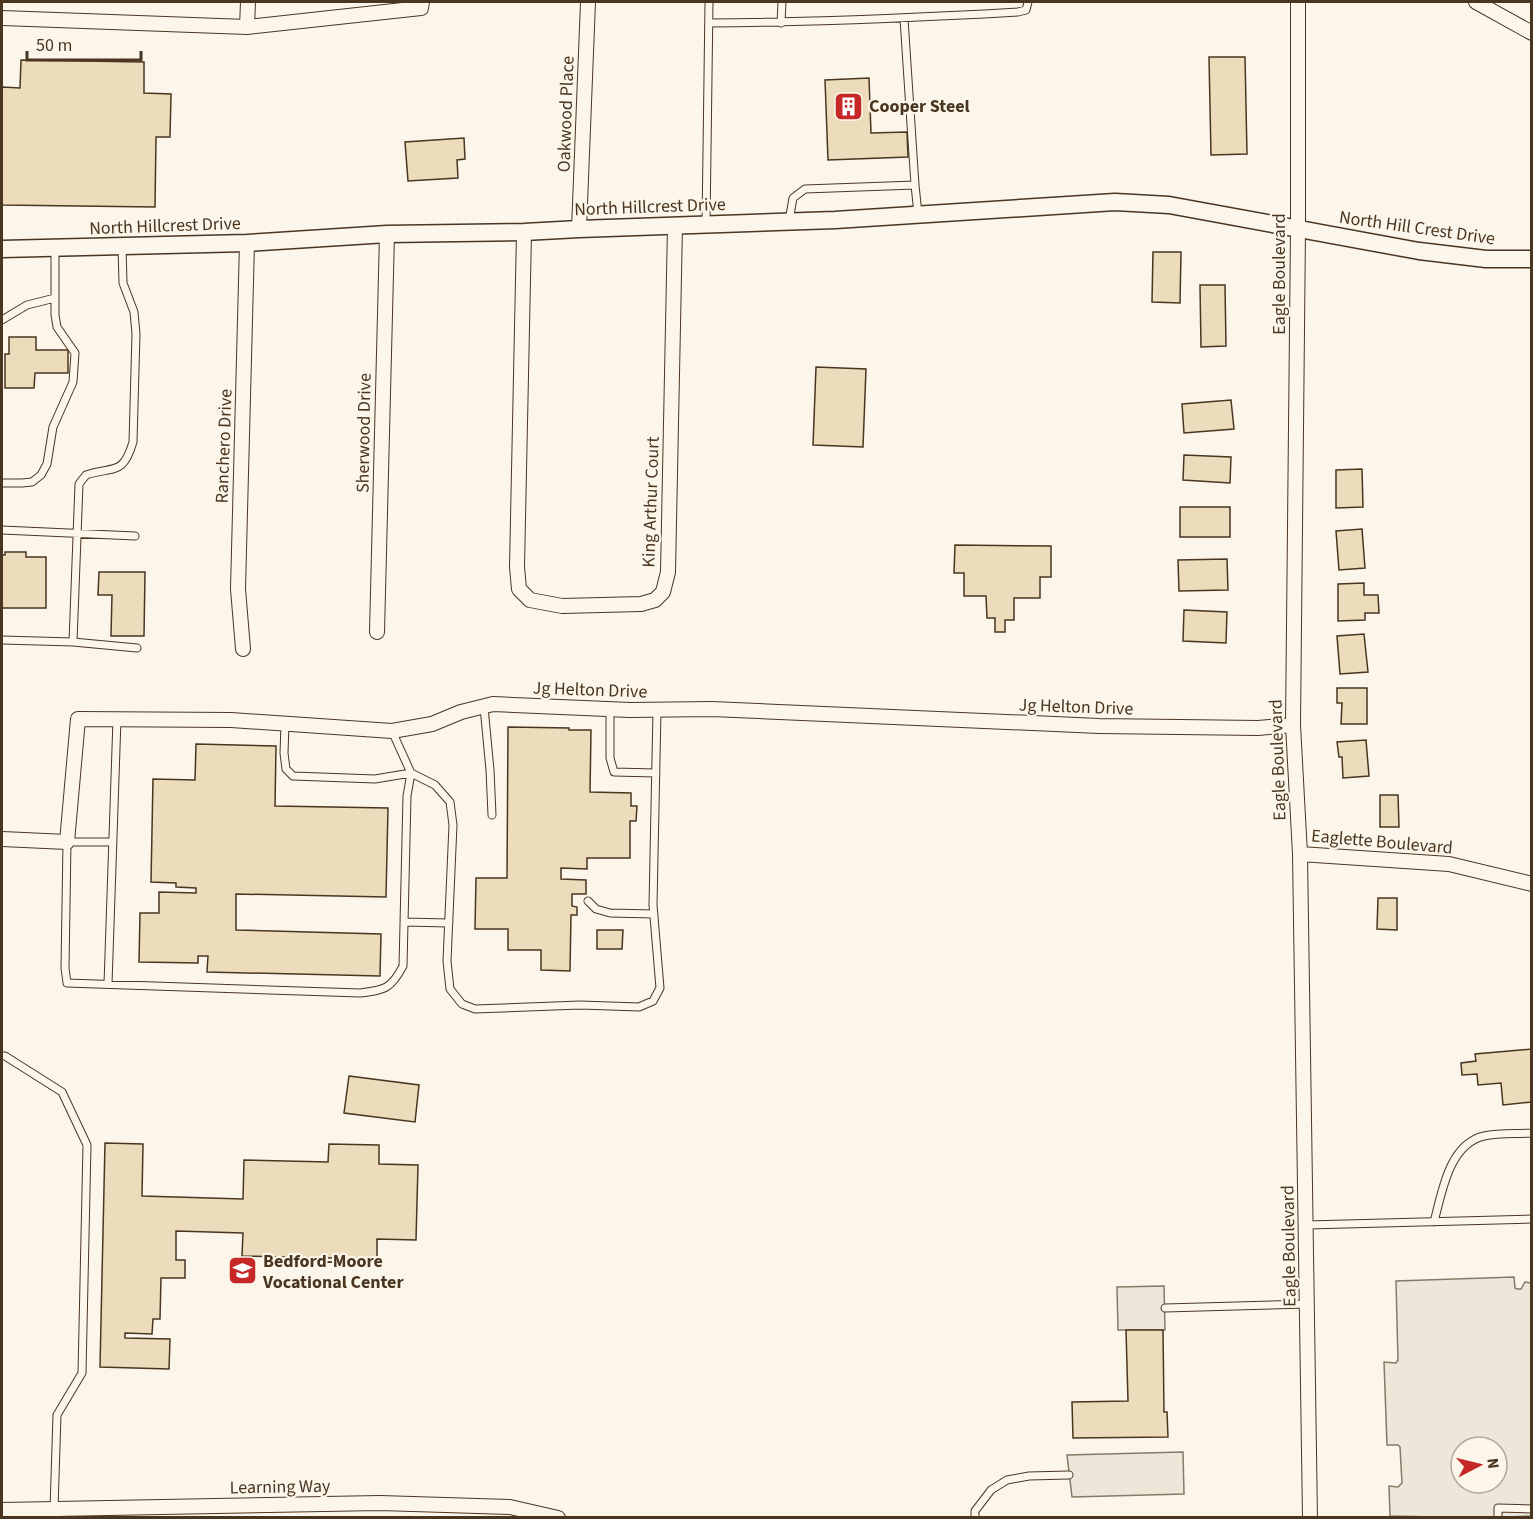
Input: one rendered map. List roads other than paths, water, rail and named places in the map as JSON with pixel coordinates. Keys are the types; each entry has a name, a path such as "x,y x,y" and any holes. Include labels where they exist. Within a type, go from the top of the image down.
{"street":[{"path":"248,2 248,27"},
{"path":"2,18 248,27 421,8 422,2"},
{"name":"Oakwood Place","path":"579,229 588,2"},
{"name":"Eagle Boulevard","path":"1298,2 1293,725 1300,854 1310,1518"},
{"path":"1476,2 1532,33"},
{"name":"North Hillcrest Drive","path":"2,249 247,243 387,234 524,232 706,225 1115,202 1169,205 1298,230"},
{"name":"King Arthur Court","path":"524,232 517,567 519,590 530,600 562,606 641,604 655,600 663,592 668,572 675,226"},
{"name":"North Hill Crest Drive","path":"1298,230 1419,251 1486,259 1532,259"},
{"name":"Sherwood Drive","path":"377,632 387,234"},
{"name":"Ranchero Drive","path":"243,649 238,589 247,243"},
{"name":"Jg Helton Drive","path":"67,842 78,719 231,720 392,731 432,724 461,712 493,704 610,710 712,709 1100,726 1258,728 1293,725"},
{"path":"2,838 67,842"},
{"name":"Eaglette Boulevard","path":"1300,854 1449,864 1532,884"},
{"name":"Learning Way","path":"2,1510 380,1503 510,1507 558,1518"}],"lane":[{"path":"706,225 709,2"},
{"path":"782,2 782,23"},
{"path":"709,23 904,19 1018,12 1026,10 1028,2"},
{"path":"904,19 918,214"},
{"path":"789,221 793,198 805,189 915,185"},
{"path":"73,642 79,484 86,475 117,469 129,455 133,442 136,334 134,312 123,283 122,246"},
{"path":"2,483 32,482 41,475 47,464 53,427 73,382 75,352 57,327 55,315 55,248"},
{"path":"2,320 27,305 55,298"},
{"path":"2,530 135,536"},
{"path":"2,640 73,642 137,648"},
{"path":"484,707 492,815"},
{"path":"610,710 610,758 614,771 656,773"},
{"path":"285,724 286,769 293,776 375,779 411,773 435,786 450,802 453,825 447,961 450,989 462,1004 475,1009 580,1005 639,1007 653,1001 660,988 654,914 657,710"},
{"path":"108,984 117,719"},
{"path":"113,842 67,842 65,968 67,983 360,993 381,991 395,981 403,966 408,796 411,773 392,731"},
{"path":"588,901 596,909 610,913 654,914"},
{"path":"404,922 449,922"},
{"path":"2,1056 62,1092 87,1145 82,1373 57,1415 54,1509"},
{"path":"1434,1222 1447,1175 1462,1148 1485,1136 1532,1133"},
{"path":"1306,1225 1532,1219"},
{"path":"1165,1308 1308,1304"},
{"path":"975,1518 975,1511 991,1490 1007,1480 1029,1476 1069,1475"},
{"path":"1498,1518 1498,1508 1532,1509"}],"place":[{"name":"Cooper Steel","path":"848,106"},
{"name":"Bedford-Moore Vocational Center","path":"242,1271"}]}
